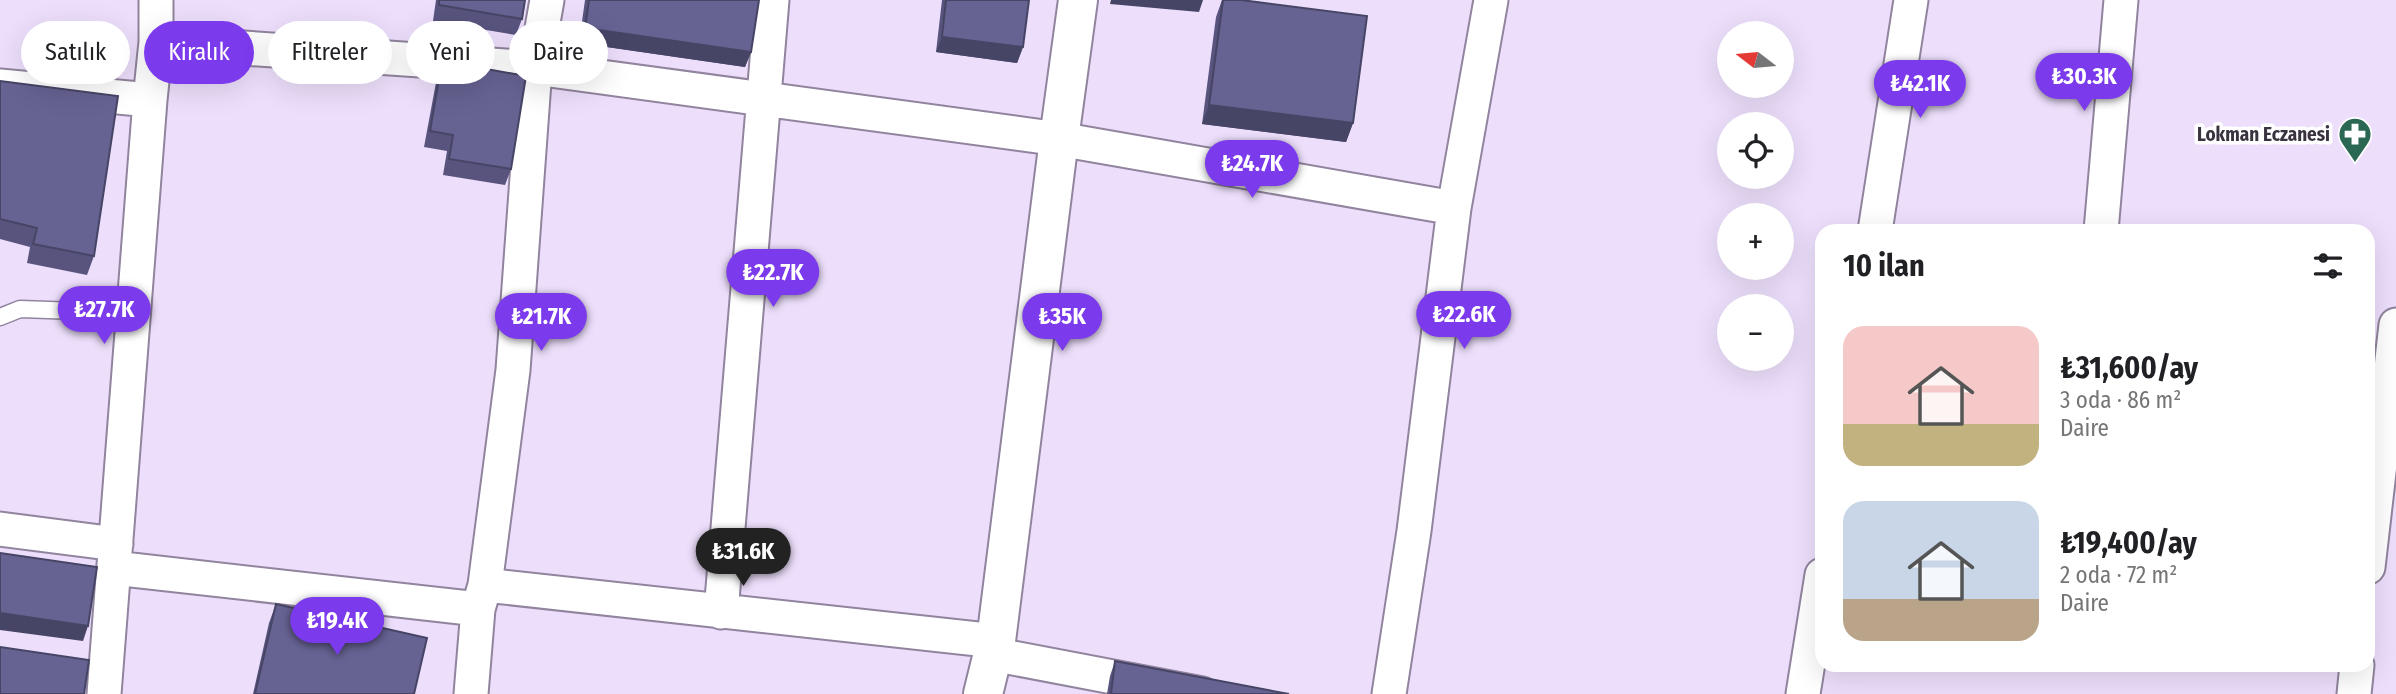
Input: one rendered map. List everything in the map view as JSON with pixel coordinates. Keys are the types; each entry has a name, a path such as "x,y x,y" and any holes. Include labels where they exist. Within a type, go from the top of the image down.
{"street":[{"path":"156,0 156,21"},
{"path":"543,21 547,0"},
{"path":"721,612 772,0"},
{"path":"984,694 994,648 1078,0"},
{"path":"1389,694 1414,531 1454,208 1491,0"},
{"path":"1876,224 1911,0"},
{"path":"2102,224 2121,0"},
{"path":"254,49 509,66"},
{"path":"608,78 1059,139 1454,208"},
{"path":"104,694 152,84"},
{"path":"471,694 481,597 513,370 534,84"},
{"path":"0,86 150,100"},
{"path":"2375,484 2396,325"},
{"path":"0,530 115,556 481,597 721,612 994,648 1202,694"},
{"path":"1803,694 1815,619"},
{"path":"2354,694 2356,672"}],"lane":[{"path":"0,317 20,310 134,313"}],"building":[{"path":"439,0 525,0 522,19 439,5"},
{"path":"589,0 759,0 751,52 608,31 608,21 586,21"},
{"path":"946,0 1029,0 1023,47 942,37"},
{"path":"1223,0 1367,16 1353,123 1209,105"},
{"path":"495,70 509,73 509,84 525,84 511,169 449,159 453,135 430,131 438,84 495,84"},
{"path":"0,81 118,96 94,256 33,244 37,228 0,219"},
{"path":"0,553 97,567 88,626 0,613"},
{"path":"276,604 427,638 414,694 255,694"},
{"path":"0,647 89,660 84,694 0,694"},
{"path":"1115,661 1289,694 1111,694"}],"place":[{"name":"Lokman Eczanesi","path":"2355,164"}]}
